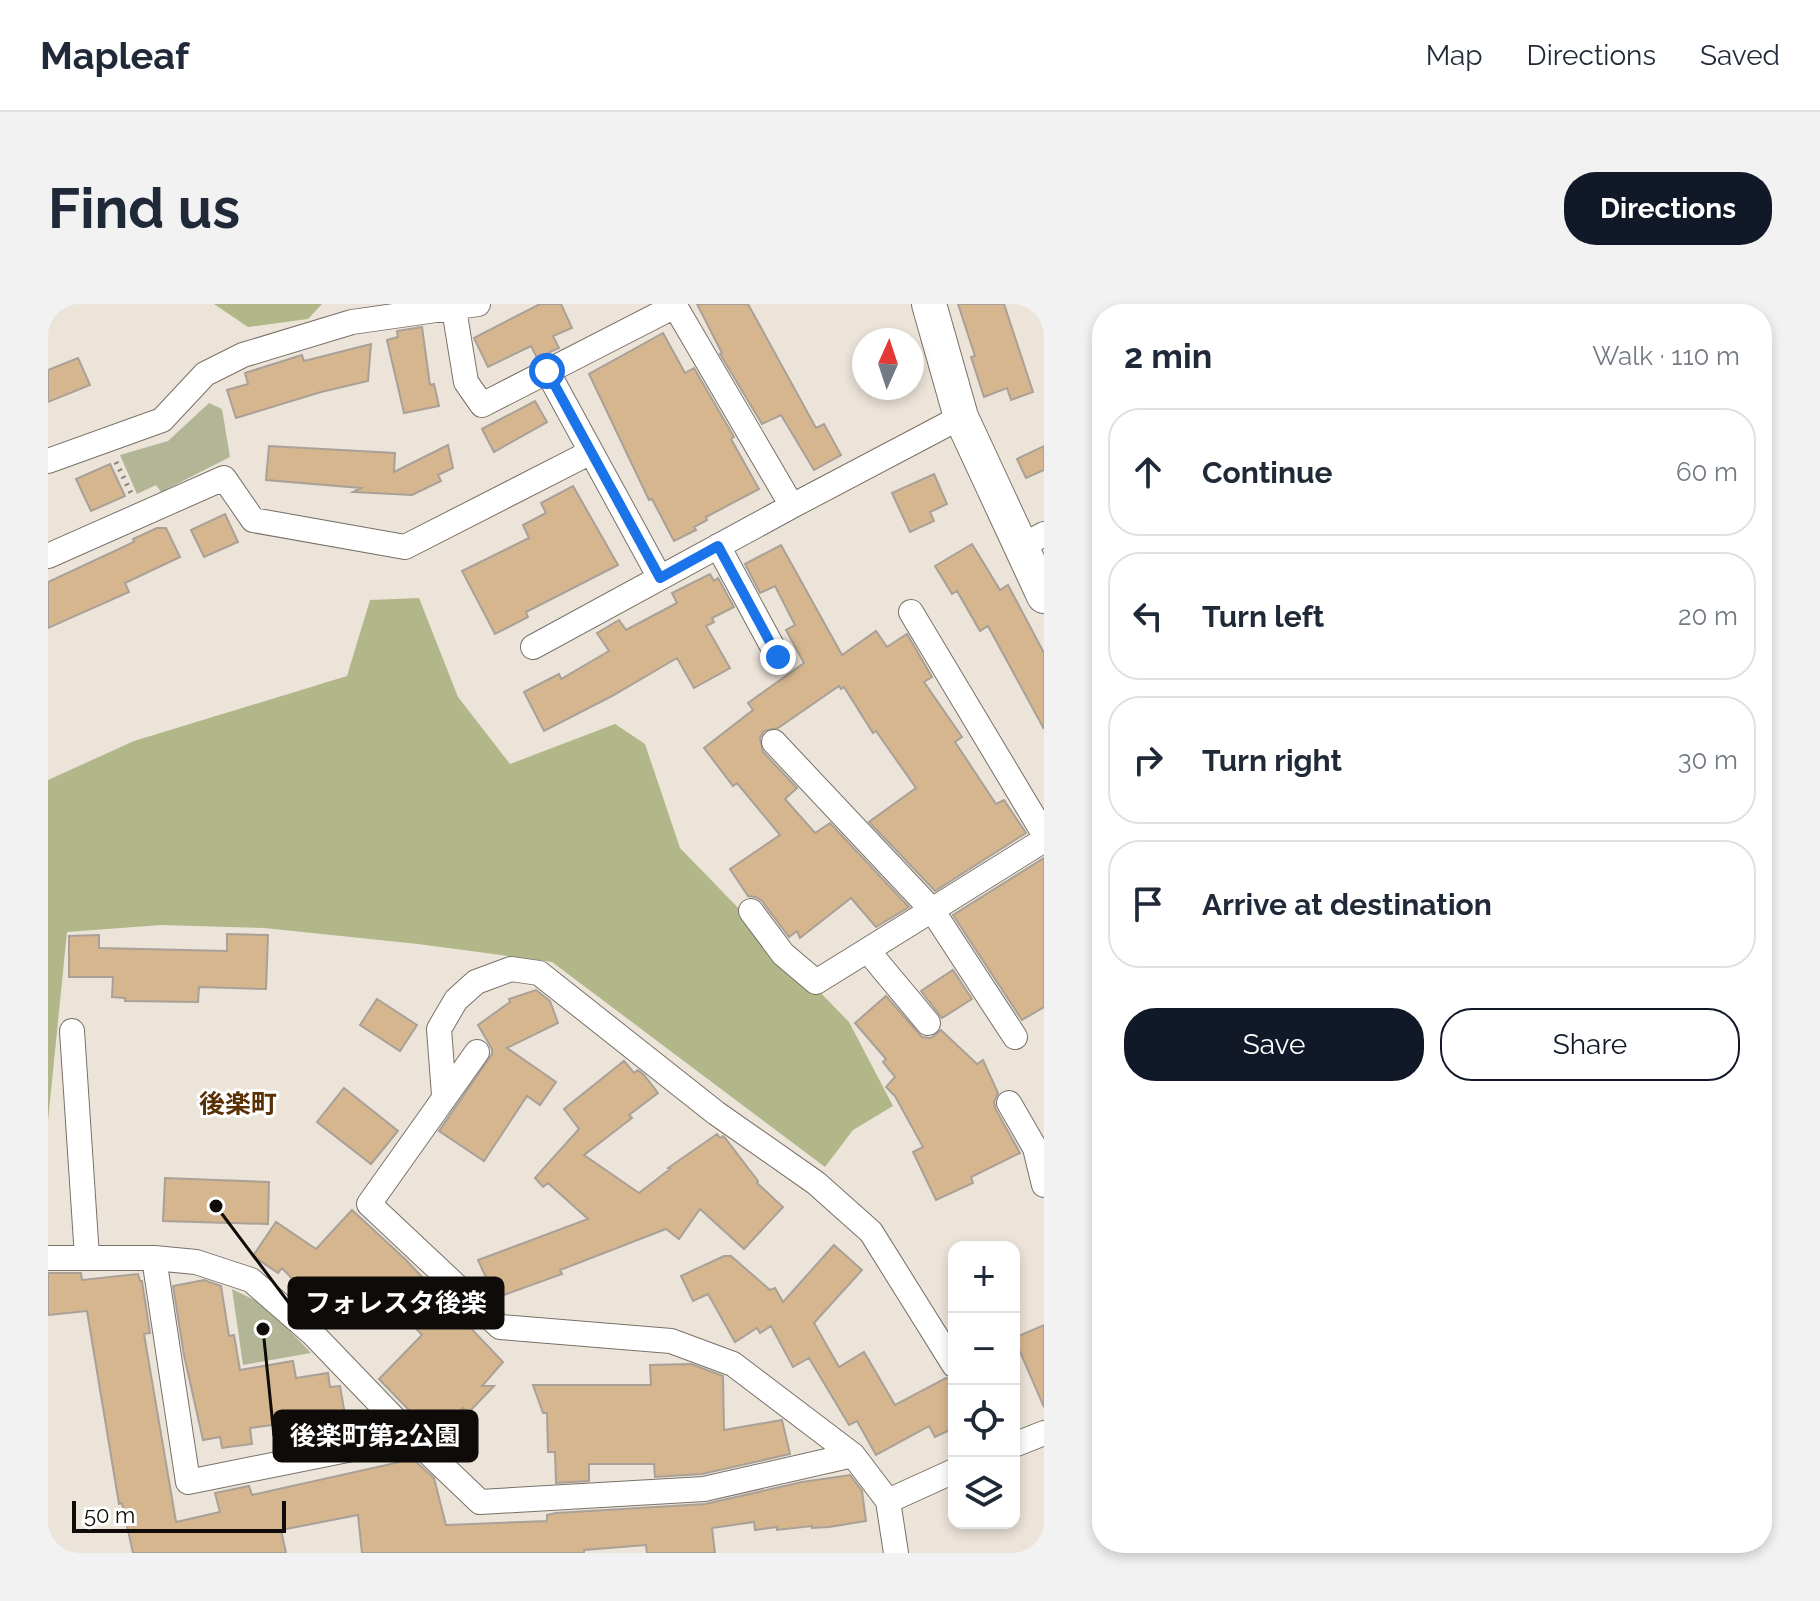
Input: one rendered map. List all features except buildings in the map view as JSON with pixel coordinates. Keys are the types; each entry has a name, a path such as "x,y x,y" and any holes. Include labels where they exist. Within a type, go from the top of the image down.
{"street":[{"path":"48,461 162,420 205,374 243,355 352,322 478,304"},
{"path":"929,304 961,417 1032,540 1044,596"},
{"path":"454,309 466,382 482,405 675,306 792,506"},
{"path":"547,371 660,578"},
{"path":"533,647 961,417"},
{"path":"48,556 224,478 253,520 405,547 591,452"},
{"path":"718,546 778,657"},
{"path":"911,612 1044,834"},
{"path":"774,742 932,910 1015,1037"},
{"path":"751,911 783,954 816,982 1044,840"},
{"path":"868,951 928,1023"},
{"path":"444,1095 439,1029 456,1000 476,982 511,969 539,973 716,1113 816,1183 871,1232 948,1355"},
{"path":"72,1031 87,1257"},
{"path":"477,1052 369,1204 500,1327 671,1341 733,1364 853,1455 888,1501 896,1553"},
{"path":"1009,1103 1035,1148 1044,1185"},
{"path":"48,1258 154,1258 196,1262 251,1280 313,1334 412,1437 480,1502 704,1489 853,1455"},
{"path":"154,1258 188,1482 412,1437"},
{"path":"1020,1443 1044,1433"},
{"path":"888,1501 948,1474"}],"path":[{"path":"105,441 142,515"}],"green space":[{"path":"214,304 322,304 308,319 248,327"},
{"path":"209,403 222,409 230,457 161,492 156,485 137,494 120,455 168,441"},
{"path":"419,598 458,697 510,764 615,724 645,744 680,848 849,1022 893,1106 853,1130 825,1167 552,962 264,928 161,925 67,932 48,1121 48,780 134,741 347,676 370,600"},
{"path":"232,1289 265,1305 311,1353 243,1365"}],"place":[{"name":"フォレスタ後楽","path":"216,1206"},
{"name":"後楽町第2公園","path":"263,1329"}],"district":[{"name":"後楽町","path":"238,1104"}],"route":[{"path":"547,371 660,578 718,546 778,657"}]}
